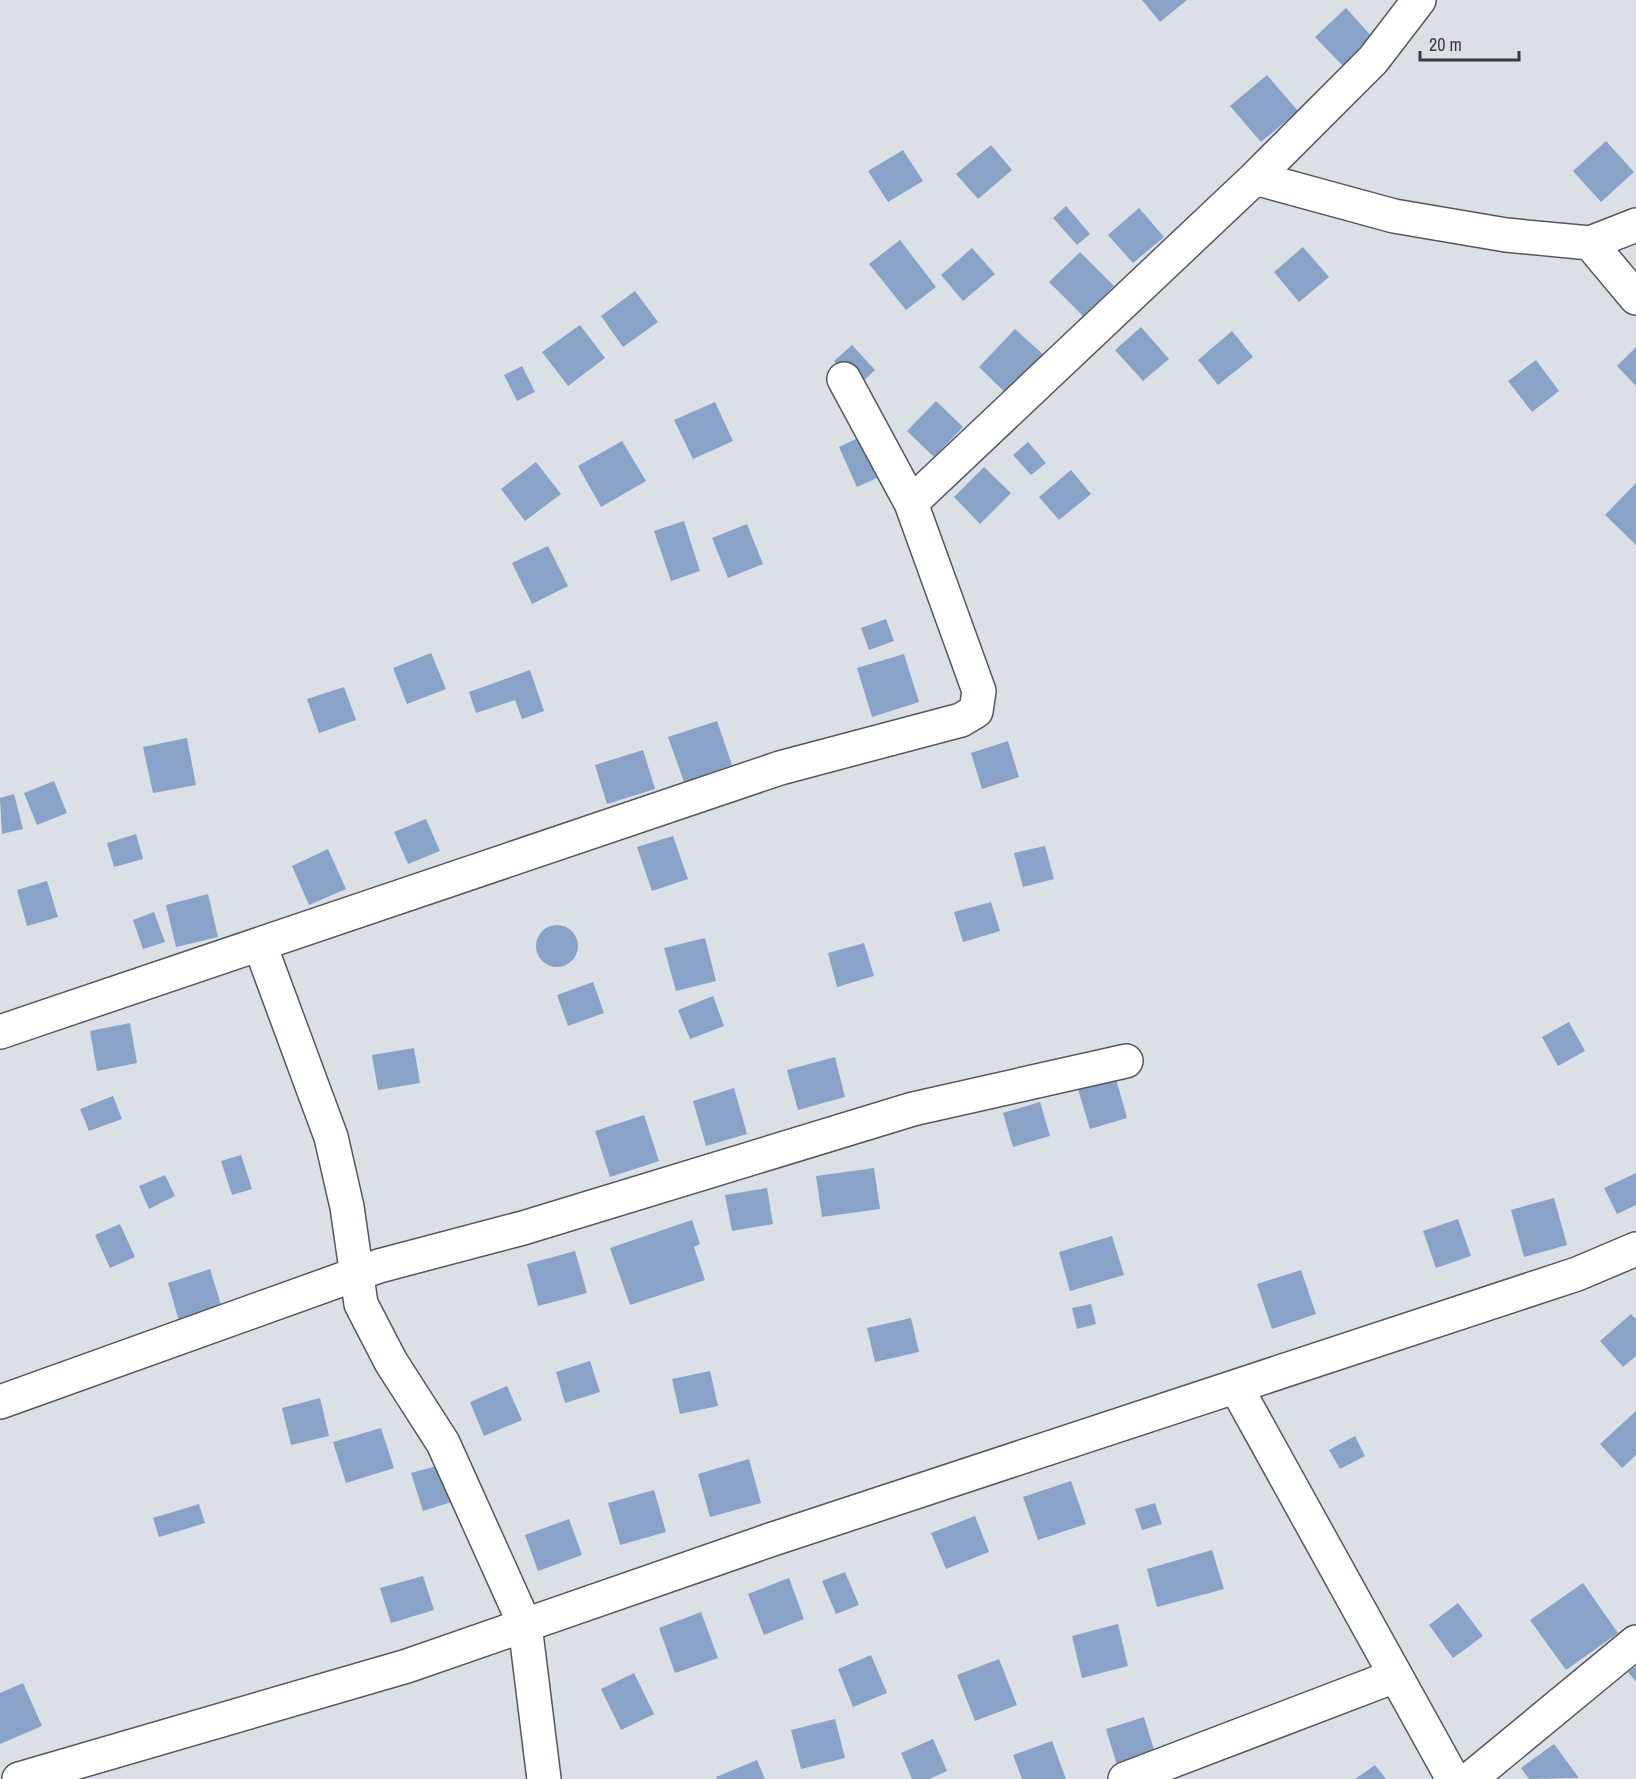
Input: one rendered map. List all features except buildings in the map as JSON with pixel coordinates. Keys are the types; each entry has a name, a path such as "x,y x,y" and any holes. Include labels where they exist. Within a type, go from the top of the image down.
{"street":[{"path":"911,503 1255,178 1373,60 1419,0"},
{"path":"1255,178 1394,216 1506,235 1590,243 1636,225"},
{"path":"1590,243 1636,298"},
{"path":"0,1032 780,768 961,720 976,711 979,691 911,503 844,380"},
{"path":"260,945 331,1137 347,1207 355,1275 362,1304 391,1362 443,1443 525,1625 544,1779"},
{"path":"0,1402 379,1266 523,1228 913,1109 1126,1061"},
{"path":"19,1779 407,1666 773,1539 1577,1275 1636,1249"},
{"path":"1236,1387 1453,1779"},
{"path":"1470,1779 1636,1642"},
{"path":"1125,1779 1395,1676"}]}
